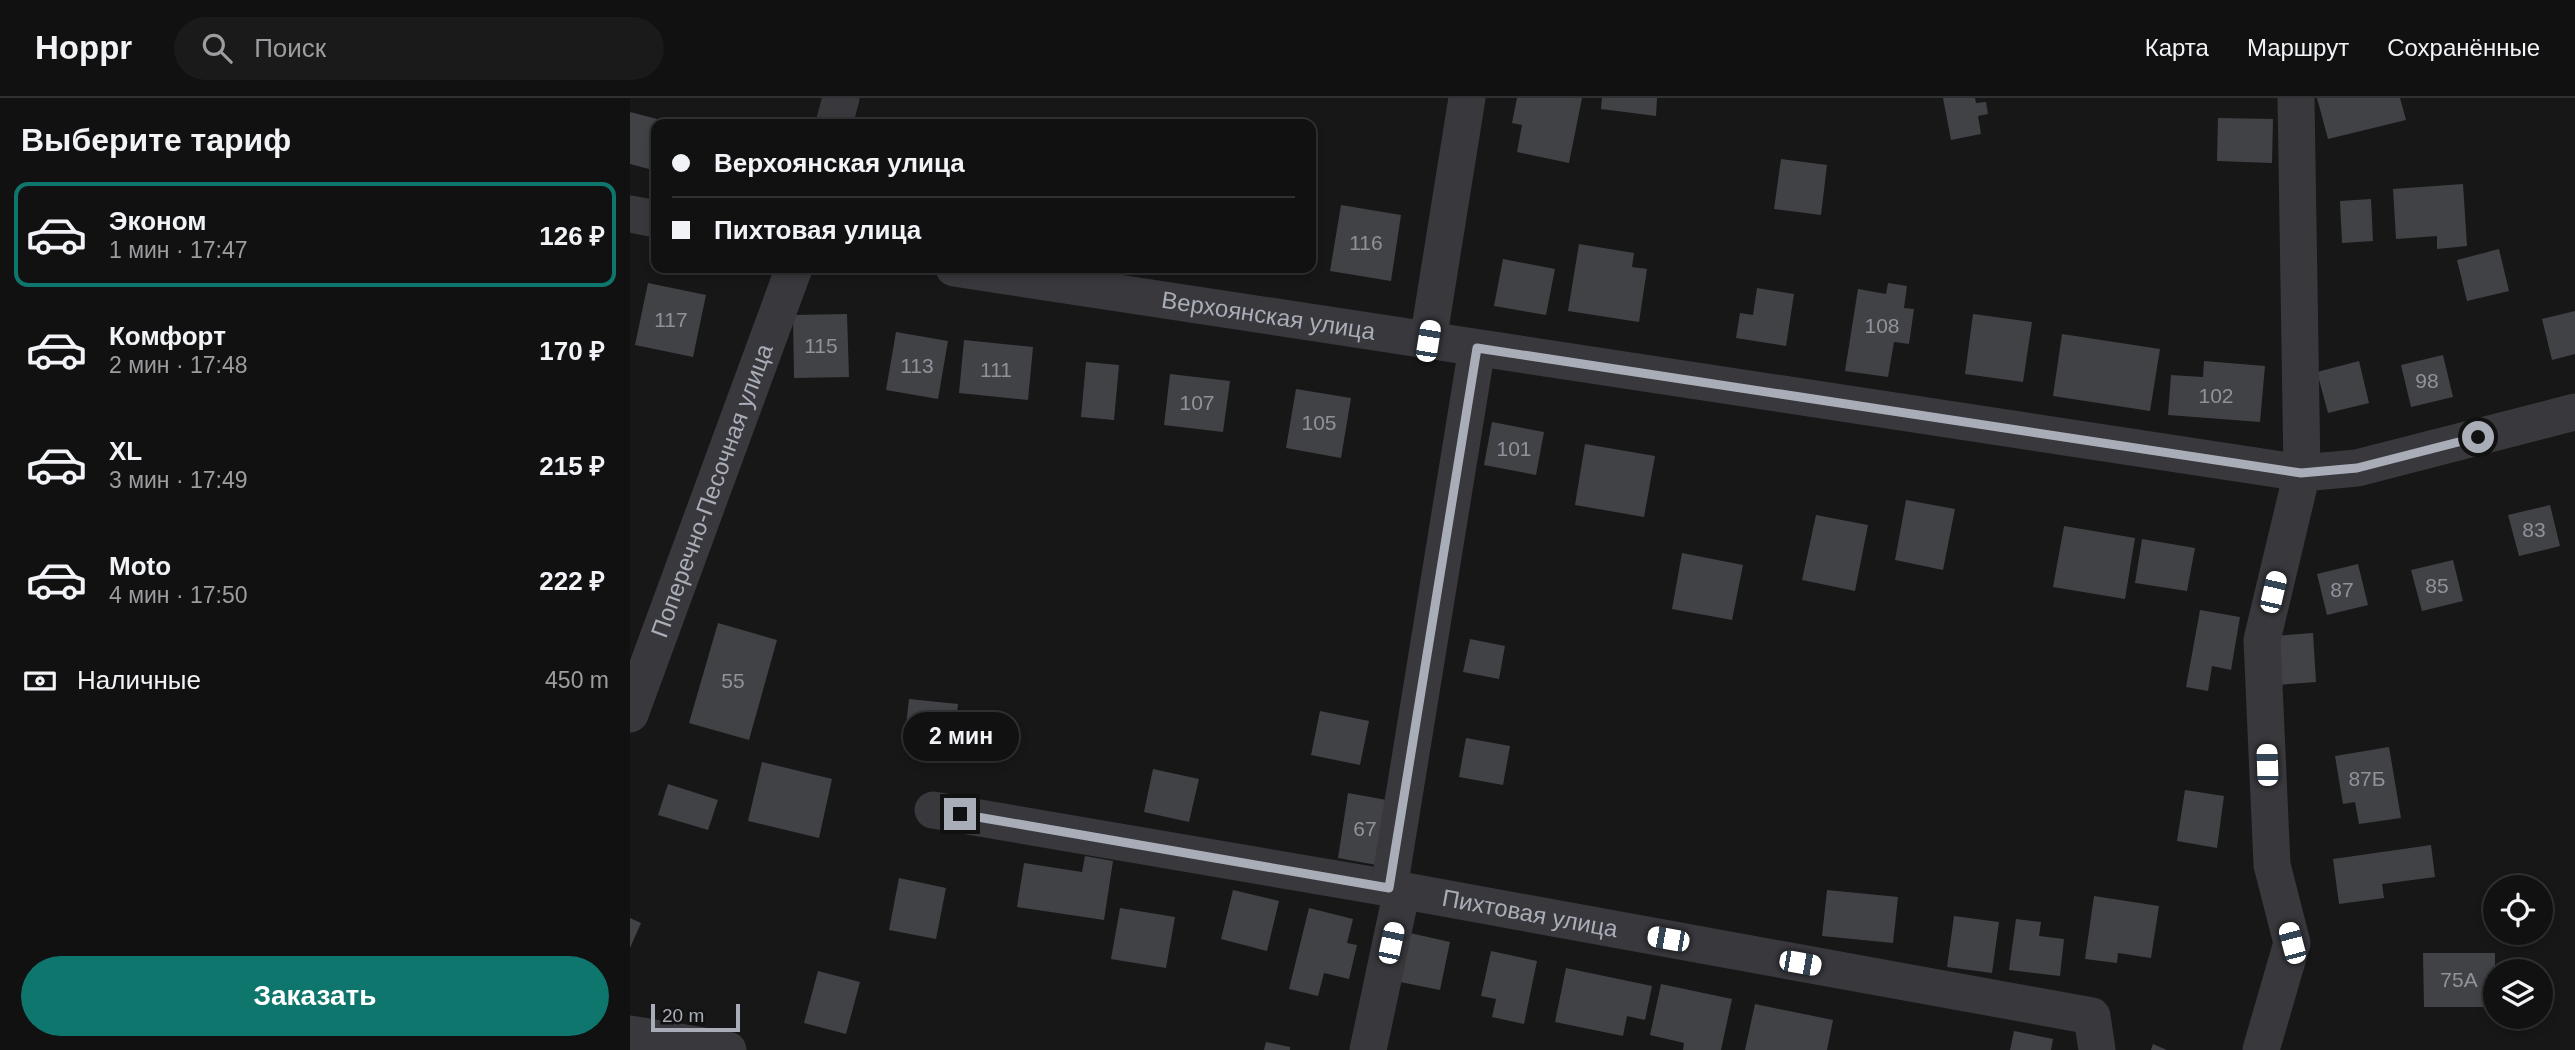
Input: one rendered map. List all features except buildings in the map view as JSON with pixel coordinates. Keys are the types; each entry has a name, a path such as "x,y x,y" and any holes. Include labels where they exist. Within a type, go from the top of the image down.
{"street":[{"path":"835,119 841,98"},
{"path":"1428,341 1467,98"},
{"path":"2261,1050 2292,943 2272,865 2262,640 2301,473 2296,98"},
{"path":"630,214 651,218"},
{"name":"Поперечно-Песочная улица","path":"630,714 792,273"},
{"name":"Верхоянская улица","path":"986,273 2301,473 2357,468 2575,412"},
{"path":"1368,1050 1396,889 1477,348"},
{"name":"Пихтовая улица","path":"933,810 1396,889 2092,1016 2097,1050"},
{"path":"630,1034 728,1050"}],"route":[{"path":"960,814 1389,888 1477,348 2301,473 2357,468 2478,437"}]}
